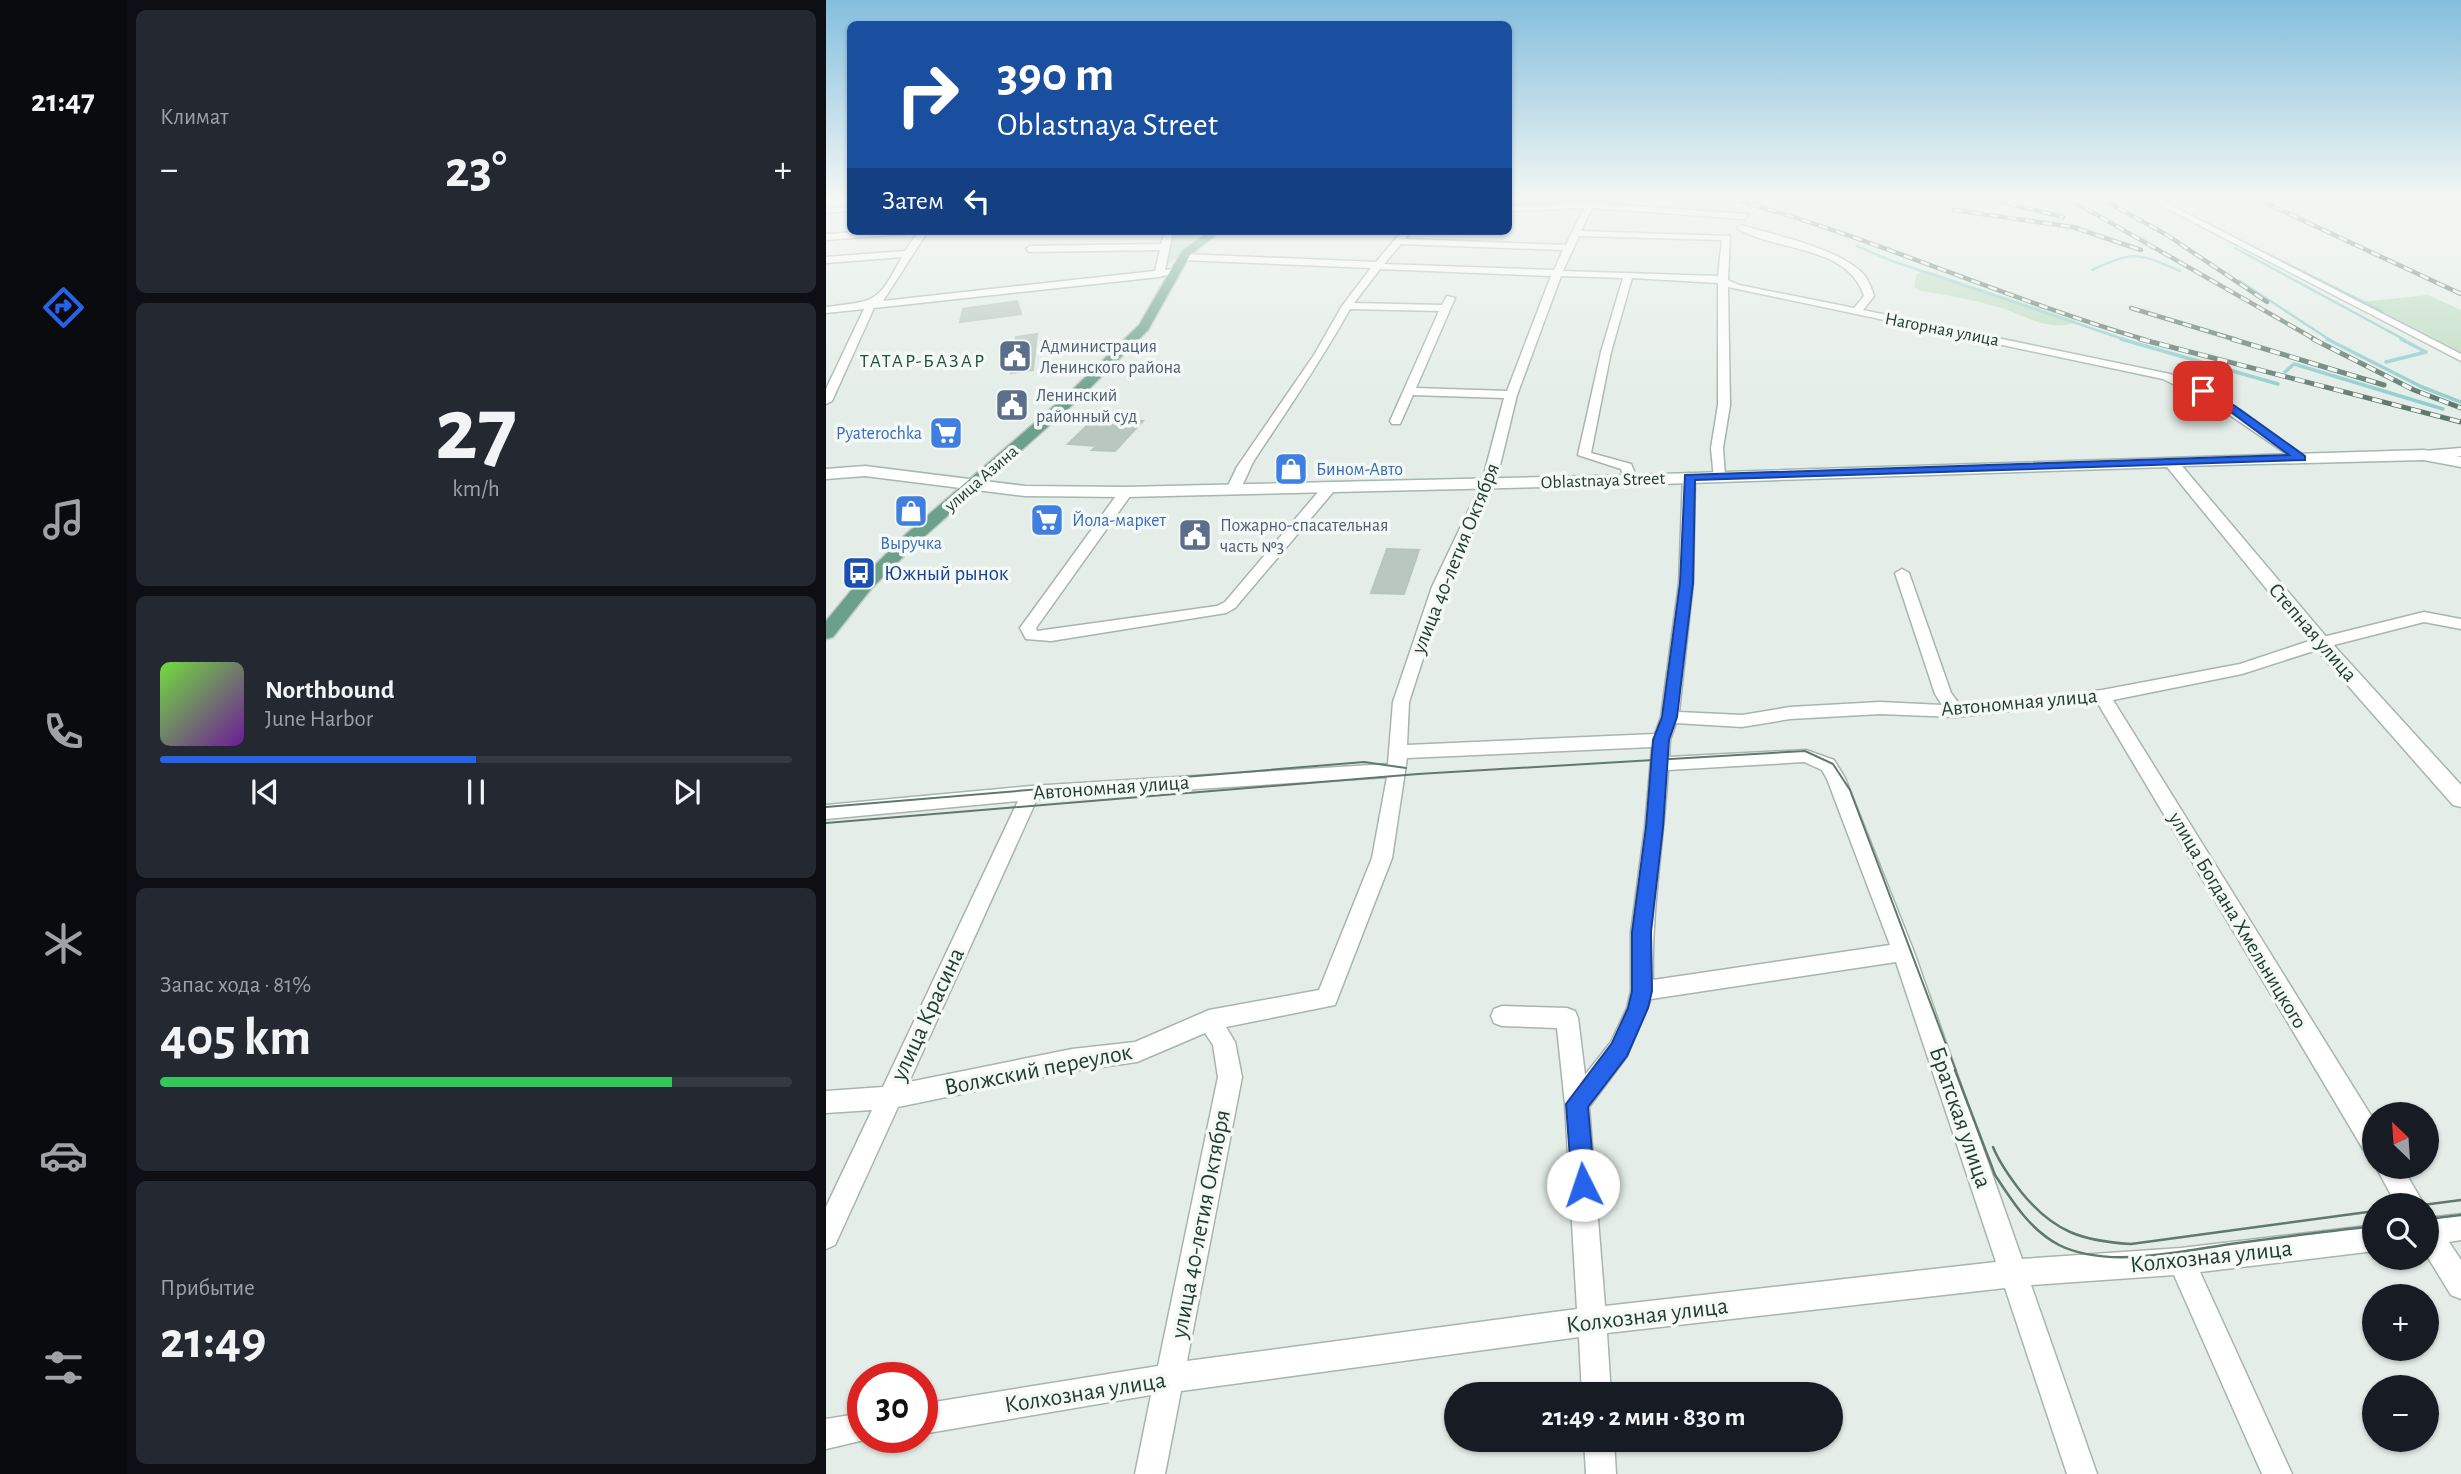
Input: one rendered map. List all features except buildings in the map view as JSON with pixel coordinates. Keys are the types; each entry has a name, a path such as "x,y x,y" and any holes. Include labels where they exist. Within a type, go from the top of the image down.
{"main road":[{"name":"улица Азина","path":"826,633 865,585 911,539 1074,396 1144,327 1177,268"},
{"name":"Oblastnaya Street","path":"826,474 865,471 1025,491 1126,492 1631,480 2424,455 2461,462"},
{"name":"Степная улица","path":"2170,461 2321,643 2461,799"}],"street":[{"path":"826,401 871,304 880,300 899,268"},
{"path":"1159,274 1160,268"},
{"path":"1233,490 1243,467 1319,355 1347,306 1376,268"},
{"name":"Нагорная улица","path":"1386,268 1715,278 1736,287 1856,313 2013,342 2165,376 2203,391 2301,458"},
{"name":"улица 40-летия Октября","path":"1327,998 1382,858 1397,761 1401,702 1438,587 1489,482 1510,395 1559,268"},
{"path":"1719,476 1717,448 1724,405 1723,268"},
{"path":"1848,268 1860,276 1869,296 1856,313"},
{"path":"2286,268 2461,358"},
{"path":"826,310 1174,272"},
{"path":"1628,276 1606,352 1584,455 1626,467 1631,480"},
{"path":"1347,306 1448,303 1396,421"},
{"path":"1410,391 1510,395"},
{"path":"2424,455 2461,453"},
{"path":"1577,1104 1619,1049 1638,1008 1642,991 1641,932 1655,827 1658,764 1661,740 1670,717 1686,583 1689,477"},
{"path":"1126,492 1028,628 1032,636 1064,634 1221,610 1230,605 1329,488"},
{"path":"1902,573 1943,694 1955,711"},
{"name":"Автономная улица","path":"1670,717 1742,721 1790,713 1880,708 1955,711 2102,696 2242,669 2321,643 2424,617 2461,624"},
{"name":"улица Богдана Хмельницкого","path":"2102,696 2362,1124"},
{"name":"Автономная улица","path":"826,812 1661,740"},
{"name":"Братская улица","path":"1658,764 1806,756 1828,765 1836,778 1903,952 2016,1273 2082,1474"},
{"name":"улица Красина","path":"826,1236 1031,793"},
{"path":"1642,991 1903,952"},
{"name":"Волжский переулок","path":"826,1101 888,1098 1072,1060 1137,1052 1209,1020 1327,998"},
{"path":"1502,1016 1567,1017 1577,1104 1596,1382"},
{"name":"улица 40-летия Октября","path":"1150,1474 1230,1077 1224,1042 1209,1020"},
{"path":"2439,1230 2461,1227"},
{"name":"Колхозная улица","path":"938,1416 1169,1378 1593,1321 2016,1273 2181,1261 2362,1240"},
{"path":"2439,1251 2461,1286"},
{"path":"2181,1261 2277,1474"},
{"path":"826,1434 847,1431"},
{"path":"1600,1452 1601,1474"}],"green space":[{"path":"1926,270 2077,321 2067,325 2046,324 1985,304 1920,291 1914,287 1916,275"},
{"path":"2428,295 2461,310 2461,354 2360,302"}],"waterway":[{"path":"1912,268 2126,340"},
{"path":"2092,270 2097,268"},
{"path":"2172,268 2180,271"},
{"path":"2272,268 2405,340"},
{"path":"2295,268 2382,311"},
{"path":"2240,281 2330,340"},
{"path":"2121,339 2278,384"},
{"path":"2327,339 2422,387 2461,402"},
{"path":"2386,362 2426,352 2401,339"},
{"path":"2285,372 2294,364 2443,409"}],"tram line":[{"path":"826,823 1418,774 1805,751 1833,764 1850,790 1956,1071"},
{"path":"826,807 1364,762 1406,768"},
{"path":"1955,1070 1995,1175 2030,1223 2059,1245 2101,1256 2147,1256 2362,1228"},
{"path":"1993,1147 2022,1193 2046,1217 2070,1232 2098,1240 2131,1244 2362,1213"},
{"path":"2439,1203 2461,1200"},
{"path":"2439,1218 2461,1215"}],"railway":[{"path":"1936,268 2146,340"},
{"path":"2189,268 2316,340"},
{"path":"2216,268 2267,302"},
{"path":"2405,268 2461,294"},
{"path":"2131,308 2237,340"},
{"path":"2140,339 2461,422"},
{"path":"2232,339 2384,385"},
{"path":"2313,339 2414,390 2461,408"}],"place":[{"name":"Администрация Ленинского района","path":"1015,356"},
{"name":"Ленинский районный суд","path":"1012,405"},
{"name":"Pyaterochka","path":"946,433"},
{"name":"Бином-Авто","path":"1291,469"},
{"name":"Выручка","path":"911,511"},
{"name":"Йола-маркет","path":"1047,520"},
{"name":"Пожарно-спасательная часть №3","path":"1195,535"},
{"name":"Южный рынок","path":"859,573"}],"district":[{"name":"ТАТАР-БАЗАР","path":"923,360"}],"route":[{"path":"1583,1185 1577,1104 1619,1049 1638,1008 1642,991 1641,932 1655,827 1658,764 1661,740 1670,717 1686,583 1689,477 2301,458 2203,391"}]}
